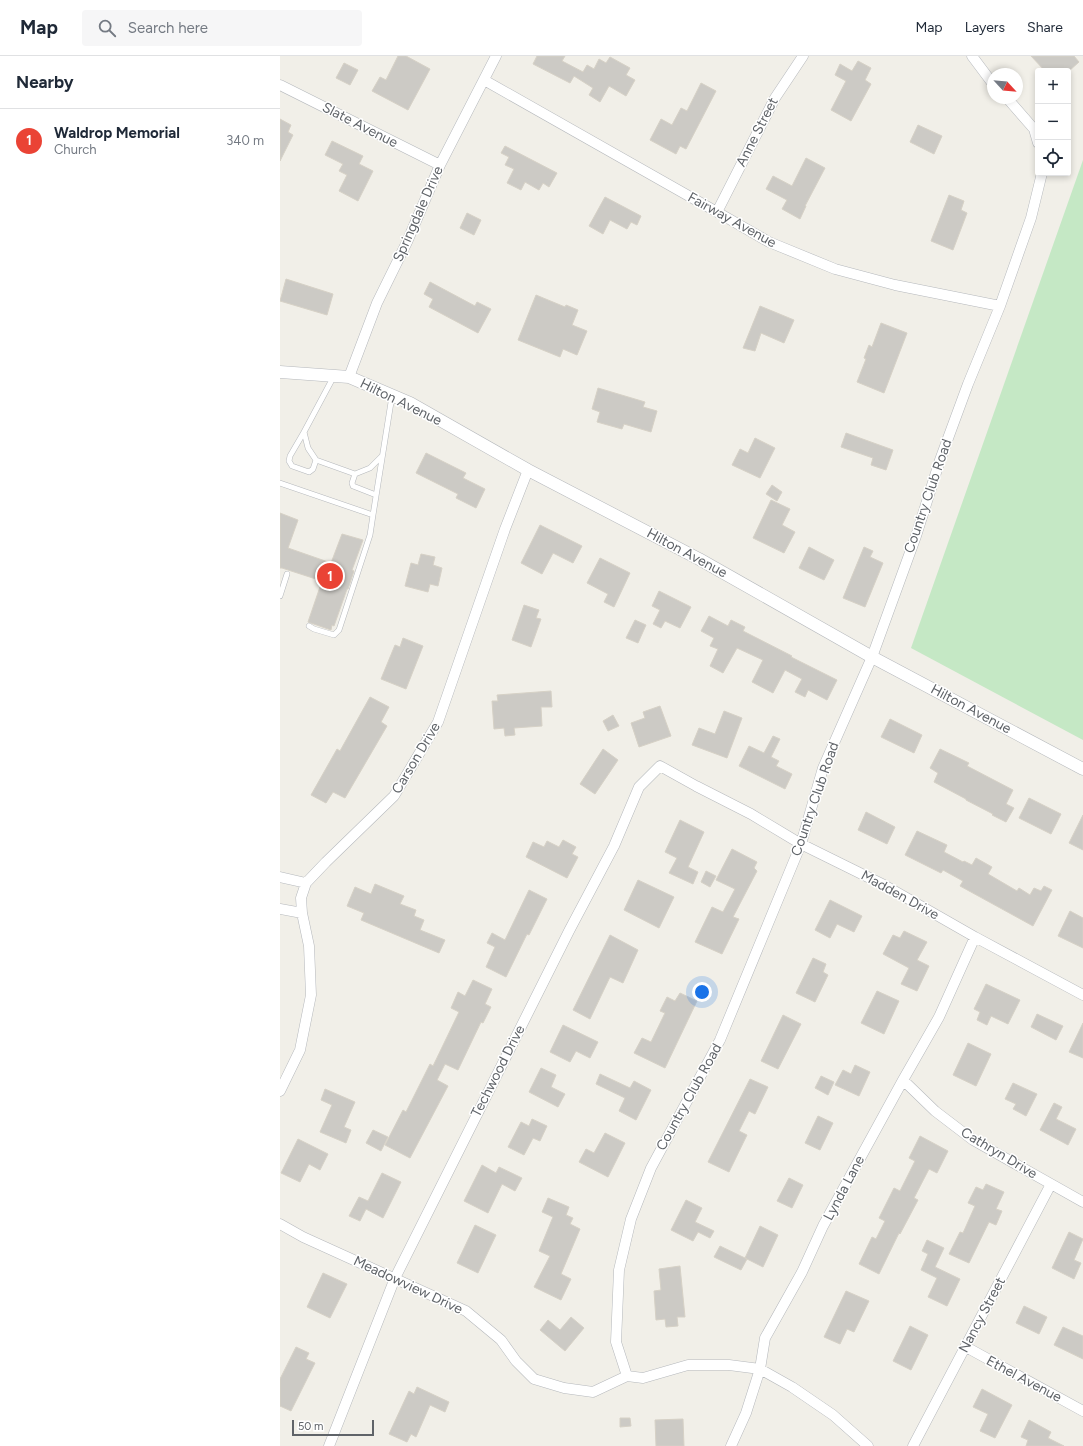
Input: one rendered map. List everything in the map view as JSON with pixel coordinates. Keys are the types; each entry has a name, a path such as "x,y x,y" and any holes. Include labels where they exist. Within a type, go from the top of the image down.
{"street":[{"name":"Springdale Drive","path":"349,377 377,303 407,242 440,165 496,56"},
{"name":"Anne Street","path":"717,212 775,98 803,56"},
{"path":"972,56 987,76"},
{"name":"Fairway Avenue","path":"484,80 769,242 835,269 895,285 1000,306"},
{"name":"Slate Avenue","path":"280,85 440,165"},
{"path":"1012,104 1034,129 1037,140"},
{"name":"Country Club Road","path":"627,1376 616,1342 619,1270 631,1220 651,1168 720,1040 801,844 823,768 872,657 916,536 968,384 1000,306 1031,218 1041,176"},
{"name":"Hilton Avenue","path":"280,372 349,377 410,403 528,470 698,559 872,657 1083,768"},
{"name":"Carson Drive","path":"280,1091 300,1050 311,994 309,946 302,913 301,898 306,883 394,796 438,722 528,470"},
{"name":"Techwood Drive","path":"329,1446 395,1278 565,938 614,846 639,787 660,766 716,797"},
{"name":"Madden Drive","path":"716,797 750,814 801,844 884,885 975,937 1083,995"},
{"path":"280,877 306,883"},
{"path":"280,909 302,913"},
{"name":"Lynda Lane","path":"731,1446 746,1413 760,1369 765,1338 802,1272 823,1226 902,1080 939,1017 975,937"},
{"name":"Cathryn Drive","path":"902,1080 935,1111 973,1140 1083,1202"},
{"name":"Nancy Street","path":"913,1446 1051,1184"},
{"name":"Meadowview Drive","path":"280,1224 302,1237 466,1311 500,1340 516,1361 534,1378 564,1388 593,1392 627,1376 643,1378 688,1365 729,1365 760,1369 792,1387 833,1415 868,1446"},
{"name":"Ethel Avenue","path":"966,1347 1083,1411"}],"lane":[{"path":"316,460 313,469 309,472 292,466 289,461 290,456 334,376"},
{"path":"309,626 334,635 339,630 370,535 392,395"},
{"path":"304,432 308,448 316,460 355,474 370,468 382,456"},
{"path":"355,474 352,483 353,486 376,495"},
{"path":"280,483 373,515"},
{"path":"280,596 287,574"}],"green space":[{"path":"1083,160 1083,740 911,648"}],"building":[{"path":"398,56 406,56 430,69 408,110 372,91 380,77 386,80"},
{"path":"537,56 565,56 562,61 583,72 587,65 594,69 599,59 606,63 610,57 630,68 626,75 635,80 626,96 609,86 600,102 589,95 593,88 574,76 570,83 533,64"},
{"path":"1031,56 1074,56 1079,62 1071,69 1042,68"},
{"path":"858,61 871,68 865,80 871,84 851,121 831,110 846,81 835,75 840,64 852,71"},
{"path":"344,63 358,70 350,85 336,78"},
{"path":"701,83 716,91 686,149 680,146 676,154 650,140 661,119 672,125 681,108 687,111"},
{"path":"280,119 291,125 288,132 293,135 280,161"},
{"path":"918,125 942,136 934,154 910,142"},
{"path":"332,141 363,156 359,164 373,171 358,201 339,191 347,175 339,171 343,164 325,155"},
{"path":"505,146 557,173 549,187 543,183 539,190 525,182 521,190 507,183 514,169 505,165 509,157 501,153"},
{"path":"806,158 825,168 805,206 800,219 782,209 787,200 766,189 773,176 792,186"},
{"path":"949,195 964,201 961,210 967,213 953,250 931,241"},
{"path":"605,197 641,216 637,225 631,222 627,229 610,220 603,234 589,226"},
{"path":"467,213 481,220 474,235 460,228"},
{"path":"286,279 333,294 327,315 280,301"},
{"path":"430,282 475,306 477,302 491,309 478,333 429,307 433,299 424,294"},
{"path":"536,295 565,307 566,305 578,310 572,325 587,331 577,355 563,349 560,357 518,340"},
{"path":"760,306 794,320 784,343 761,333 755,351 743,348"},
{"path":"881,323 907,333 884,393 857,382 866,359 864,358 869,345 872,347"},
{"path":"598,388 645,402 643,407 657,411 651,432 624,424 622,429 597,422 600,412 592,409"},
{"path":"846,433 893,450 886,470 871,465 873,458 841,447"},
{"path":"755,438 775,448 760,478 732,465 740,449 748,453"},
{"path":"426,453 466,473 463,478 485,489 476,508 456,498 458,494 416,473"},
{"path":"772,485 782,492 777,501 766,494"},
{"path":"771,500 790,509 782,525 795,532 784,553 753,538"},
{"path":"280,513 298,520 288,548 331,563 342,534 363,540 352,570 354,571 348,589 334,626 332,625 331,630 308,622 322,581 280,568"},
{"path":"540,525 582,546 573,563 553,553 542,574 521,563"},
{"path":"809,547 834,560 824,580 799,568"},
{"path":"864,547 873,551 870,557 883,563 865,607 843,598"},
{"path":"421,554 435,557 433,565 442,568 438,586 430,584 428,592 405,586 411,563 418,565"},
{"path":"600,558 630,573 614,607 604,602 608,594 587,583"},
{"path":"659,591 691,607 680,628 665,621 661,628 653,624 660,610 652,606"},
{"path":"524,605 539,610 536,618 541,619 531,647 512,640"},
{"path":"709,616 728,626 731,620 745,627 743,631 837,680 827,700 808,690 805,697 795,692 802,679 785,670 773,693 752,682 763,660 737,648 723,673 710,666 718,649 710,646 714,638 701,631"},
{"path":"635,620 646,625 638,643 626,638"},
{"path":"403,638 423,646 406,689 381,679 395,645 400,647"},
{"path":"551,691 552,707 541,707 542,726 514,728 515,735 505,736 504,728 494,729 492,701 498,701 497,695"},
{"path":"370,697 389,707 381,722 387,726 345,798 333,792 326,803 311,795 337,749 340,751"},
{"path":"660,706 671,736 639,747 631,723 645,718 643,712"},
{"path":"724,711 742,718 727,758 692,745 699,728 715,734"},
{"path":"613,715 619,726 608,731 603,721"},
{"path":"890,719 922,735 914,753 881,737"},
{"path":"773,736 780,739 771,757 779,761 776,766 792,774 785,789 739,766 749,746 764,753"},
{"path":"603,749 618,760 595,794 580,784"},
{"path":"940,749 969,763 967,766 1013,790 1006,804 1014,808 1006,822 934,782 938,773 930,768"},
{"path":"1029,798 1061,814 1051,834 1019,818"},
{"path":"866,812 895,827 887,844 858,830"},
{"path":"1083,815 1083,850 1069,843"},
{"path":"680,820 704,832 688,867 698,872 693,884 669,873 677,858 665,852"},
{"path":"917,831 947,845 944,852 963,862 964,861 972,865 976,858 992,867 988,874 1017,891 1019,888 1030,895 1034,888 1041,891 1044,886 1052,890 1033,926 960,886 963,881 943,870 941,873 905,855"},
{"path":"563,840 576,847 572,854 578,857 567,878 526,857 533,842 544,847 547,841 559,847"},
{"path":"732,849 757,862 754,868 757,871 733,917 739,919 722,954 695,942 712,907 723,912 735,889 716,880"},
{"path":"706,871 716,876 710,887 701,882"},
{"path":"638,880 674,897 659,928 624,910"},
{"path":"375,884 404,896 400,904 416,910 414,916 424,920 420,930 445,940 439,953 361,920 364,913 347,906 355,887 371,894"},
{"path":"529,890 547,899 529,935 527,934 506,977 486,967 495,947 487,943 492,933 505,940"},
{"path":"830,900 862,916 854,932 837,924 830,938 815,930"},
{"path":"1070,911 1083,918 1083,948 1058,936"},
{"path":"904,931 927,942 917,960 929,966 917,991 901,984 909,968 883,954 893,935 900,938"},
{"path":"610,935 638,950 623,983 610,977 590,1019 573,1010"},
{"path":"813,958 826,964 823,972 828,975 815,1002 796,993"},
{"path":"473,980 492,989 485,1004 491,1007 483,1023 481,1022 458,1070 445,1064 437,1080 448,1086 410,1158 385,1145 403,1110 406,1112 430,1064 433,1066 459,1012 451,1008 458,992 465,996"},
{"path":"986,984 1020,1000 1008,1024 991,1016 987,1025 977,1020 980,1012 974,1009"},
{"path":"877,991 899,1001 884,1034 861,1023"},
{"path":"680,993 697,1001 665,1068 634,1053 642,1038 651,1042 665,1013 660,1011 667,997 675,1001"},
{"path":"1037,1014 1063,1026 1056,1040 1031,1027"},
{"path":"783,1015 801,1024 778,1069 761,1061"},
{"path":"1083,1023 1083,1058 1069,1052"},
{"path":"563,1025 598,1042 590,1058 576,1051 570,1062 550,1052"},
{"path":"968,1043 991,1054 976,1086 953,1075"},
{"path":"855,1065 870,1072 859,1096 835,1085 843,1070 851,1074"},
{"path":"541,1068 556,1075 551,1087 565,1094 558,1107 529,1092"},
{"path":"600,1074 630,1088 634,1081 651,1090 636,1120 619,1111 625,1098 596,1084"},
{"path":"821,1076 834,1082 828,1095 815,1088"},
{"path":"750,1079 768,1087 755,1114 749,1111 739,1131 747,1135 729,1172 708,1162"},
{"path":"1013,1083 1037,1094 1026,1116 1013,1109 1016,1104 1005,1099"},
{"path":"325,1089 355,1102 344,1127 351,1130 346,1143 320,1132 332,1105 321,1100"},
{"path":"1054,1103 1062,1107 1056,1119 1076,1129 1068,1145 1040,1130"},
{"path":"818,1116 833,1123 820,1150 805,1143"},
{"path":"532,1119 547,1126 540,1141 533,1138 524,1155 508,1147 521,1122 529,1126"},
{"path":"373,1130 388,1137 381,1151 366,1143"},
{"path":"605,1133 625,1143 608,1177 579,1162 586,1149 594,1153"},
{"path":"920,1136 948,1151 937,1173 929,1169 914,1198 918,1200 900,1234 899,1233 879,1274 859,1264 872,1237 876,1239 885,1221 879,1218 894,1188 900,1191 915,1161 909,1158"},
{"path":"298,1139 328,1154 320,1170 309,1164 300,1182 281,1173"},
{"path":"482,1165 496,1173 499,1167 522,1178 515,1191 502,1184 488,1213 464,1201"},
{"path":"382,1173 401,1182 383,1218 366,1209 360,1221 349,1216 359,1197 368,1201"},
{"path":"789,1178 803,1185 792,1208 777,1201"},
{"path":"986,1184 1004,1192 996,1209 1002,1211 996,1225 989,1222 969,1263 949,1254 960,1232 963,1233 975,1206 968,1203 976,1187 983,1190"},
{"path":"548,1198 569,1207 566,1215 573,1218 570,1224 580,1229 561,1274 571,1279 561,1300 534,1287 550,1256 539,1251 553,1217 542,1212"},
{"path":"686,1200 702,1208 695,1222 714,1231 710,1238 698,1232 693,1241 671,1230"},
{"path":"475,1225 496,1235 478,1273 457,1263"},
{"path":"760,1226 778,1235 763,1267 745,1258"},
{"path":"1069,1232 1083,1239 1074,1260 1081,1263 1074,1279 1052,1268"},
{"path":"927,1240 944,1248 935,1267 960,1279 947,1306 928,1297 937,1278 921,1270 928,1254 922,1251"},
{"path":"720,1246 747,1259 741,1270 714,1257"},
{"path":"680,1266 685,1317 677,1317 678,1326 666,1327 665,1319 656,1320 654,1291 661,1290 659,1269"},
{"path":"323,1273 347,1284 330,1318 307,1307"},
{"path":"846,1291 869,1301 854,1332 847,1329 840,1344 824,1337"},
{"path":"1024,1306 1047,1317 1039,1334 1016,1323"},
{"path":"571,1317 584,1328 565,1351 540,1330 548,1320 560,1330"},
{"path":"910,1326 928,1335 911,1370 893,1361"},
{"path":"1063,1327 1083,1336 1083,1359 1054,1345"},
{"path":"296,1347 309,1353 306,1359 315,1363 291,1411 280,1406 280,1379"},
{"path":"417,1387 449,1402 445,1412 430,1405 416,1437 411,1434 407,1442 389,1434 409,1391 414,1394"},
{"path":"982,1389 1012,1405 995,1438 980,1431 988,1414 973,1407"},
{"path":"620,1418 630,1418 631,1426 620,1427"},
{"path":"683,1419 684,1446 656,1446 655,1420"},
{"path":"1029,1420 1051,1432 1048,1438 1064,1446 1026,1446 1028,1440 1021,1437"}],"place":[{"name":"Waldrop Memorial","path":"330,576"}]}
